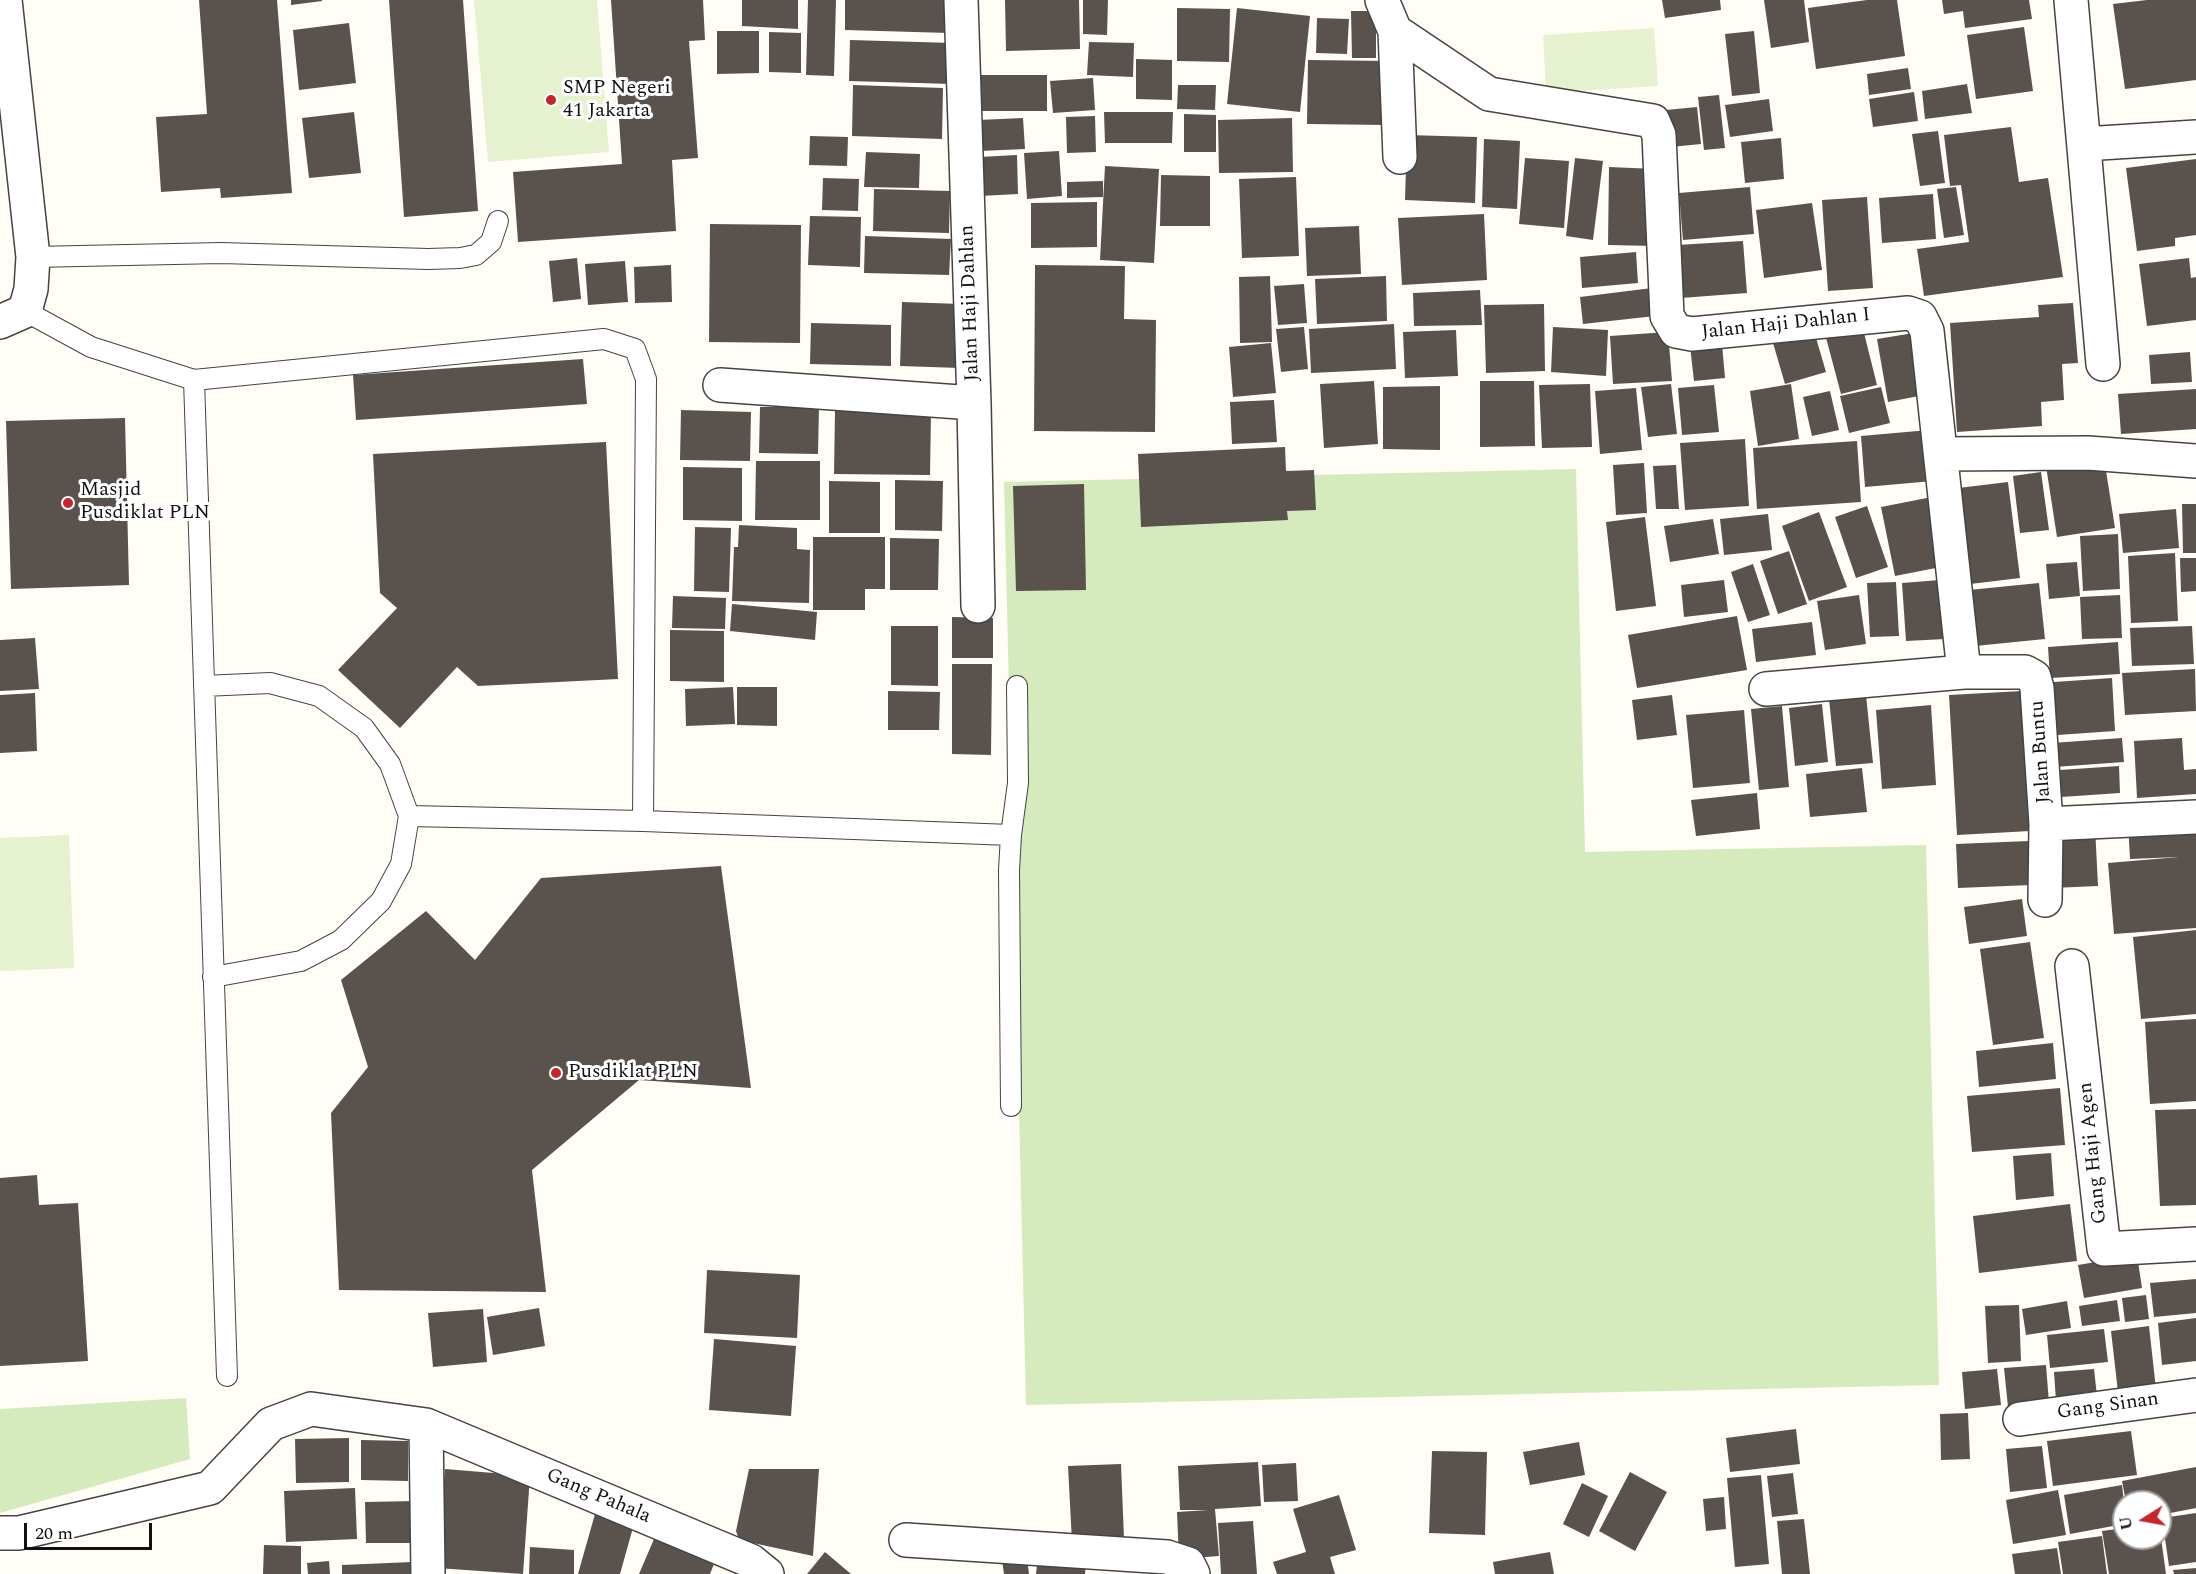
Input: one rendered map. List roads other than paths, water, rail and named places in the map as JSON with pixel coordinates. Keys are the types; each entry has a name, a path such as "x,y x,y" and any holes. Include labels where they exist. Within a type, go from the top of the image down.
{"street":[{"path":"5,0 33,257 31,289 13,316"},
{"name":"Jalan Haji Dahlan","path":"961,0 978,606"},
{"path":"1382,0 1395,31 1400,157"},
{"path":"2070,0 2103,364"},
{"name":"Jalan Haji Dahlan I","path":"1395,31 1489,94 1653,121 1659,135 1667,316 1676,331 1692,334 1908,313 1920,317 1928,331 1964,672"},
{"path":"2084,144 2196,137"},
{"path":"720,385 974,403"},
{"path":"1941,454 2088,453 2196,461"},
{"path":"1766,689 1964,672"},
{"name":"Jalan Buntu","path":"1964,672 2025,672 2034,677 2037,688 2046,824 2045,900"},
{"path":"2046,824 2196,817"},
{"name":"Gang Haji Agen","path":"2072,966 2104,1249 2196,1244"},
{"name":"Gang Sinan","path":"2020,1419 2196,1395"},
{"name":"Gang Pahala","path":"0,1533 19,1533 210,1488 271,1424 311,1409 426,1425 751,1561 767,1574"},
{"path":"426,1425 428,1574"},
{"path":"906,1540 1167,1557 1188,1564 1193,1574"}],"lane":[{"path":"33,257 222,253 460,258 476,255 491,242 498,221"},
{"path":"13,316 91,347 194,380 604,339 635,349 646,379 643,821"},
{"path":"194,380 227,1376"},
{"path":"204,686 270,683 319,696 364,728 390,764 409,816 401,864 381,901 340,940 301,961 213,977"},
{"path":"1011,1106 1009,879 1011,835 1018,783 1017,686"},
{"path":"409,816 643,821 1011,835"}],"place":[{"name":"SMP Negeri 41 Jakarta","path":"551,100"},
{"name":"Masjid Pusdiklat PLN","path":"68,503"},
{"name":"Pusdiklat PLN","path":"556,1073"}]}
